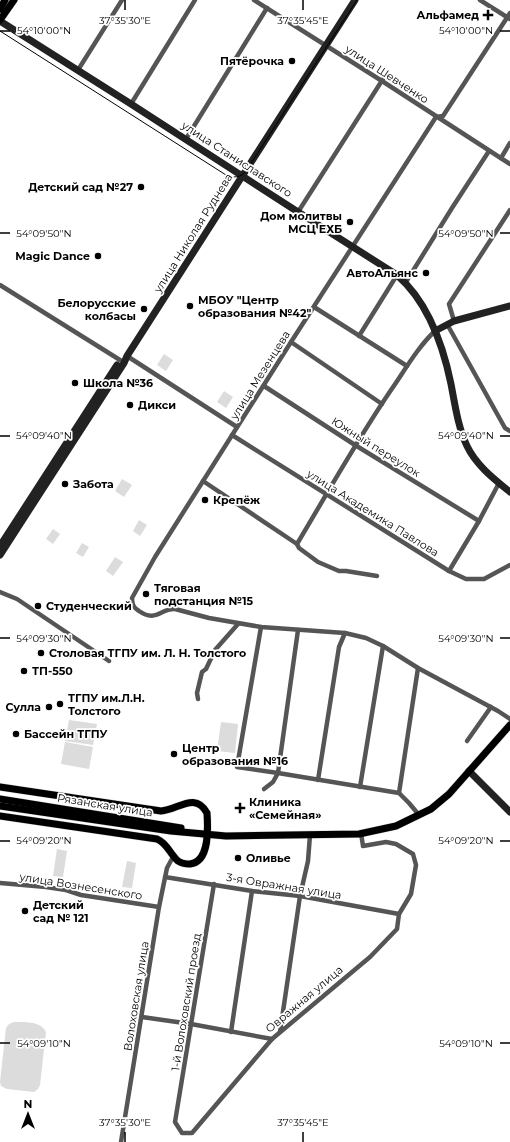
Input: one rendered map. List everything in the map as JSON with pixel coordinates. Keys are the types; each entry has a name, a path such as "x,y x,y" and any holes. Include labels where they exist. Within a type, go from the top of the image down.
{"main road":[{"path":"0,9 6,0"},
{"path":"0,20 14,0"},
{"name":"Рязанская улица","path":"0,806 141,827 233,836 361,833 396,826 431,809 440,802 510,725"},
{"path":"0,787 161,811 169,811 183,804 195,803 204,808 207,813 205,850 200,860 195,863 183,864 177,860 162,841 141,827"},
{"name":"Рязанская улица","path":"0,799 171,826 207,834"},
{"path":"0,816 157,839"}],"street":[{"path":"78,70 122,0"},
{"path":"131,104 195,0"},
{"name":"улица Шевченко","path":"254,0 382,80 436,117 510,164"},
{"name":"улица Николая Руднева","path":"0,555 89,419 127,356 355,0"},
{"path":"480,0 509,17"},
{"path":"186,139 267,8"},
{"name":"улица Мезенцева","path":"238,624 171,608 153,616 143,614 135,609 132,604 132,598 237,427 436,117 443,116 509,17"},
{"name":"улица Станиславского","path":"0,20 397,274 406,282 417,295 435,332 446,364 461,430 467,447 480,464 510,492"},
{"path":"298,212 382,80"},
{"path":"501,158 510,143"},
{"path":"406,282 489,151"},
{"path":"510,210 449,304 451,323 504,428 510,431"},
{"path":"359,336 397,274"},
{"path":"0,285 120,360"},
{"path":"297,544 355,445 426,340 435,332 451,323 510,306"},
{"path":"314,307 407,366"},
{"path":"291,342 382,404"},
{"path":"127,356 237,427"},
{"name":"улица Николая Руднева","path":"0,546 120,360 127,356"},
{"name":"Южный переулок","path":"264,386 355,445 479,521"},
{"name":"улица Академика Павлова","path":"232,435 449,571 466,579 484,579 510,565"},
{"path":"203,481 297,544 299,548 318,562 339,571 346,570 377,576"},
{"path":"449,571 479,521 499,483"},
{"path":"0,592 17,599 109,661"},
{"path":"198,699 197,693 202,672 206,669 215,650 238,624 261,628 344,633 366,638 383,646 418,668 491,707 510,719"},
{"path":"261,628 237,766 399,793 419,815"},
{"path":"264,789 273,782 278,773 298,630"},
{"path":"318,780 339,647 344,633"},
{"path":"360,786 383,646"},
{"path":"399,793 418,668"},
{"path":"467,742 491,707"},
{"path":"469,771 510,812"},
{"name":"Овражная улица","path":"175,1122 182,1133 192,1133 272,1039 370,957 397,929 399,914 411,894 416,865 413,854 396,844 386,842 363,846 361,833"},
{"path":"280,1032 300,896 308,860 310,835"},
{"name":"Волоховская улица","path":"121,1142 159,907 167,868 174,855"},
{"name":"3-я Овражная улица","path":"165,877 252,891 300,896 399,914"},
{"name":"улица Вознесенского","path":"0,883 66,890 81,895 159,907"},
{"name":"1-й Волоховский проезд","path":"175,1122 214,884"},
{"path":"231,1032 252,891"},
{"path":"142,1018 191,1024 272,1039"}],"shaded area":[{"path":"164,354 173,360 166,371 157,365"},
{"path":"224,391 233,397 226,408 217,402"},
{"path":"122,479 132,485 124,497 115,491"},
{"path":"139,520 147,525 140,536 133,531"},
{"path":"53,529 60,534 53,544 46,539"},
{"path":"82,543 89,547 83,557 76,553"},
{"path":"115,557 123,562 113,576 106,571"},
{"path":"69,720 97,724 93,745 65,741"},
{"path":"221,722 238,724 235,753 217,751"},
{"path":"65,742 93,747 89,769 61,764"},
{"path":"57,849 67,851 63,877 53,876"},
{"path":"127,861 136,863 132,888 122,887"},
{"path":"14,1022 28,1022 37,1024 44,1028 46,1032 40,1085 34,1092 7,1089 1,1086 0,1082 6,1028 9,1024"}],"tram line":[{"path":"0,31 226,175 237,177 246,171 357,0"}],"place":[{"name":"Альфамед","path":"488,15"},
{"name":"Пятёрочка","path":"292,61"},
{"name":"Детский сад №27","path":"141,187"},
{"name":"Дом молитвы МСЦ ЕХБ","path":"350,222"},
{"name":"Magic Dance","path":"98,256"},
{"name":"АвтоАльянс","path":"426,273"},
{"name":"МБОУ \"Центр образования №42\"","path":"190,306"},
{"name":"Белорусские колбасы","path":"144,309"},
{"name":"Школа №36","path":"75,383"},
{"name":"Дикси","path":"130,405"},
{"name":"Забота","path":"65,484"},
{"name":"Крепёж","path":"205,500"},
{"name":"Тяговая подстанция №15","path":"146,594"},
{"name":"Студенческий","path":"38,606"},
{"name":"Столовая ТГПУ им. Л. Н. Толстого","path":"41,653"},
{"name":"ТП-550","path":"24,671"},
{"name":"ТГПУ им.Л.Н. Толстого","path":"60,704"},
{"name":"Сулла","path":"49,707"},
{"name":"Бассейн ТГПУ","path":"16,734"},
{"name":"Центр образования №16","path":"174,754"},
{"name":"Клиника «Семейная»","path":"240,808"},
{"name":"Оливье","path":"238,858"},
{"name":"Детский сад № 121","path":"25,911"}]}
